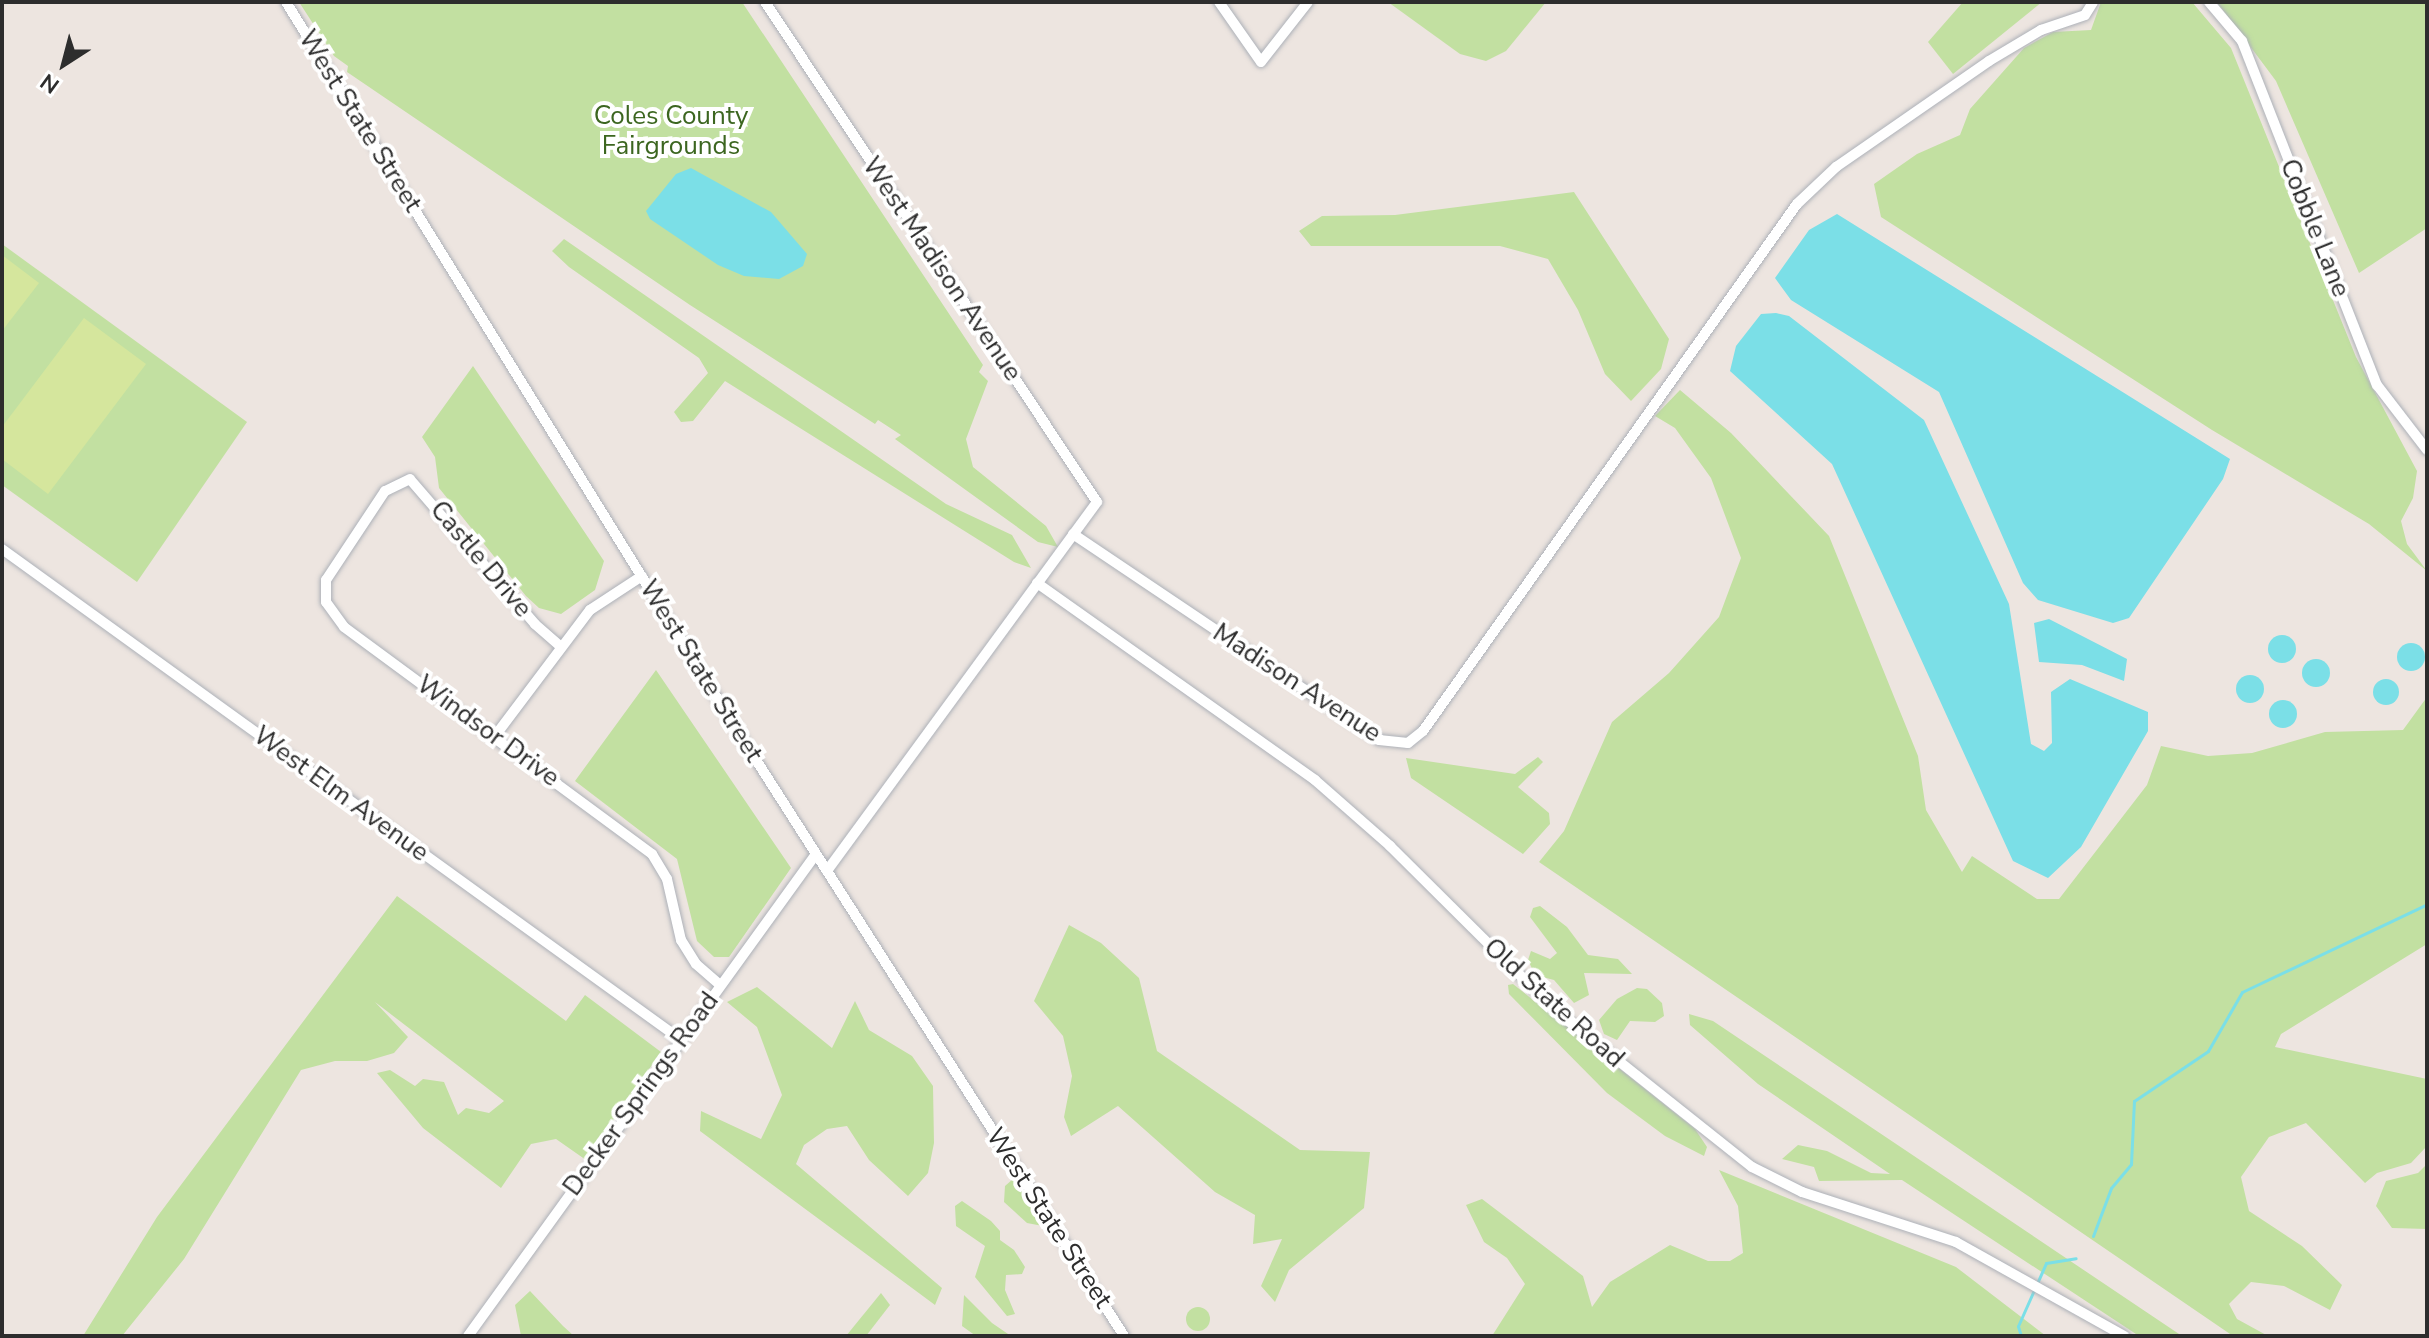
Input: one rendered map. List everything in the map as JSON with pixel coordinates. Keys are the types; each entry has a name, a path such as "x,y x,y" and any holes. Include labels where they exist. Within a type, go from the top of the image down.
{"street":[{"name":"West State Street","path":"286,2 816,854 1124,1336"},
{"name":"West Madison Avenue","path":"765,2 1097,502 1073,534"},
{"path":"1219,2 1261,62 1308,2"},
{"name":"Madison Avenue","path":"1073,534 1392,745 1408,743 1423,731 1781,225 1816,185 1989,61 2041,30 2085,15 2093,2"},
{"name":"Cobble Lane","path":"2209,2 2242,41 2377,385 2427,450"},
{"name":"Castle Drive","path":"400,479 418,483 535,624 560,646"},
{"name":"Windsor Drive","path":"400,479 385,491 333,563 326,580 326,602 344,627 652,854 667,879 681,940 696,964 720,985"},
{"path":"827,871 1073,534"},
{"name":"West Elm Avenue","path":"2,549 680,1039"},
{"path":"495,736 590,610 642,576"},
{"name":"Old State Road","path":"1037,583 1315,780 1390,846 1557,1012 1752,1167 1802,1192 1956,1242 2056,1295 2124,1336"},
{"name":"Decker Springs Road","path":"468,1336 816,854"}],"green space":[{"name":"Coles County Fairgrounds","path":"299,2 742,2 983,365 979,372 988,381 966,439 973,467 1046,526 1058,547 1038,542 895,439 901,435 878,420 875,424 690,305 347,72 348,66 334,56"},
{"path":"1388,2 1546,2 1506,51 1486,61 1460,54"},
{"path":"1963,2 2042,2 1953,74 1928,42"},
{"path":"2101,2 2192,2 2231,48 2356,357 2417,471 2413,498 2401,521 2407,544 2427,571 2369,524 2212,430 1881,217 1874,184 1917,154 1960,135 1970,109 2024,48 2053,32 2091,30"},
{"path":"2217,2 2427,2 2427,228 2359,273 2276,81"},
{"path":"1574,192 1669,339 1661,369 1631,401 1605,374 1578,310 1548,259 1500,246 1311,246 1299,231 1322,216 1395,215"},
{"path":"564,239 946,504 1012,535 1031,568 1014,562 725,381 693,421 681,422 674,412 708,373 699,358 569,267 552,251"},
{"path":"2,244 247,422 137,582 2,485"},
{"path":"2,255 39,283 2,331"},
{"path":"84,318 146,364 48,494 2,459 2,427"},
{"path":"473,366 604,561 595,590 561,614 539,608 526,596 439,488 435,457 422,437"},
{"path":"1680,390 1731,433 1829,536 1918,756 1926,810 1962,872 1972,856 2037,899 2059,899 2147,785 2161,746 2208,756 2252,753 2325,732 2403,730 2427,697 2427,944 2281,1034 2275,1047 2427,1079 2427,1146 2411,1163 2377,1173 2365,1183 2306,1123 2269,1137 2241,1177 2249,1211 2302,1246 2342,1285 2330,1310 2284,1286 2251,1282 2229,1304 2237,1319 2268,1336 2233,1336 1539,862 1564,831 1612,722 1669,673 1719,617 1741,558 1711,478 1675,428 1655,416"},
{"path":"656,670 791,868 729,957 714,957 697,941 677,859 575,781"},
{"path":"1538,757 1543,762 1518,787 1549,813 1550,824 1523,854 1411,778 1406,758 1515,774"},
{"path":"397,896 566,1021 585,995 661,1052 586,1160 556,1139 531,1144 501,1188 423,1128 377,1073 390,1070 415,1086 423,1079 444,1082 458,1115 466,1108 489,1113 504,1101 375,1002 408,1037 394,1053 367,1061 335,1061 301,1070 184,1259 122,1336 83,1336 157,1217"},
{"path":"1540,906 1567,927 1588,955 1618,959 1632,974 1584,973 1589,995 1574,1003 1554,980 1535,975 1528,960 1531,951 1550,959 1557,953 1530,917 1533,908"},
{"path":"1069,925 1101,943 1139,978 1157,1051 1300,1150 1370,1152 1364,1208 1289,1270 1275,1302 1261,1286 1282,1239 1253,1244 1255,1215 1215,1192 1118,1106 1071,1136 1064,1117 1072,1076 1063,1036 1034,1001"},
{"path":"1513,984 1695,1129 1707,1147 1704,1156 1665,1136 1607,1093 1509,994 1508,985"},
{"path":"757,987 832,1048 855,1001 869,1030 912,1056 933,1086 934,1143 928,1173 908,1196 869,1160 847,1126 827,1129 804,1145 796,1164 942,1288 935,1305 700,1131 701,1111 761,1139 782,1095 757,1027 727,1002"},
{"path":"1637,988 1647,989 1662,1003 1664,1016 1655,1022 1630,1021 1617,1040 1604,1034 1599,1020 1617,999"},
{"path":"1689,1014 1713,1021 2182,1336 2139,1336 1902,1180 1819,1181 1814,1167 1782,1159 1798,1145 1827,1151 1871,1173 1890,1174 1758,1084 1690,1025"},
{"path":"2427,1164 2427,1229 2392,1228 2376,1206 2386,1181 2418,1173"},
{"path":"1719,1170 1956,1267 2046,1336 1492,1336 1525,1284 1507,1258 1484,1242 1466,1205 1482,1199 1583,1276 1592,1307 1610,1282 1670,1245 1708,1261 1730,1261 1743,1253 1738,1206"},
{"path":"1013,1179 1048,1227 1027,1223 1004,1202 1005,1186"},
{"path":"962,1201 991,1221 1000,1231 1000,1240 1014,1250 1025,1267 1022,1274 1006,1275 1005,1290 1015,1314 1007,1316 975,1277 985,1246 956,1226 955,1206"},
{"path":"530,1291 574,1336 521,1336 515,1305"},
{"path":"881,1293 890,1305 866,1336 846,1336"},
{"path":"964,1295 992,1323 1011,1336 976,1336 962,1326"},
{"path":"1198,1307 1209,1314 1210,1319 1203,1330 1198,1331 1187,1324 1186,1319 1193,1308"}],"water":[{"path":"691,168 771,212 807,254 803,266 779,279 744,276 718,265 650,219 646,211 676,174"},
{"path":"1837,214 2230,459 2223,479 2129,618 2113,623 2038,600 2023,583 1939,392 1791,300 1775,278 1809,230"},
{"path":"1761,314 1789,316 1924,420 2009,604 2031,744 2044,751 2052,743 2051,692 2070,679 2148,712 2148,731 2081,847 2048,878 2013,861 1832,464 1730,371 1736,346"},
{"path":"2049,619 2127,659 2124,681 2082,665 2039,662 2034,623"},
{"path":"2282,635 2292,639 2296,649 2292,659 2282,663 2272,659 2268,649 2272,639"},
{"path":"2411,643 2421,647 2425,657 2421,667 2411,671 2401,667 2397,657 2401,647"},
{"path":"2316,659 2326,663 2330,673 2326,683 2316,687 2306,683 2302,673 2306,663"},
{"path":"2250,675 2260,679 2264,689 2260,699 2250,703 2240,699 2236,689 2240,679"},
{"path":"2386,679 2396,682 2399,692 2396,702 2386,705 2376,702 2373,692 2376,682"},
{"path":"2283,700 2293,704 2297,714 2293,724 2283,728 2273,724 2269,714 2273,704"}],"waterway":[{"path":"2093,1236 2111,1188 2131,1164 2134,1101 2208,1051 2242,992 2427,904"},
{"path":"2021,1336 2018,1326 2046,1263 2076,1258"}]}
